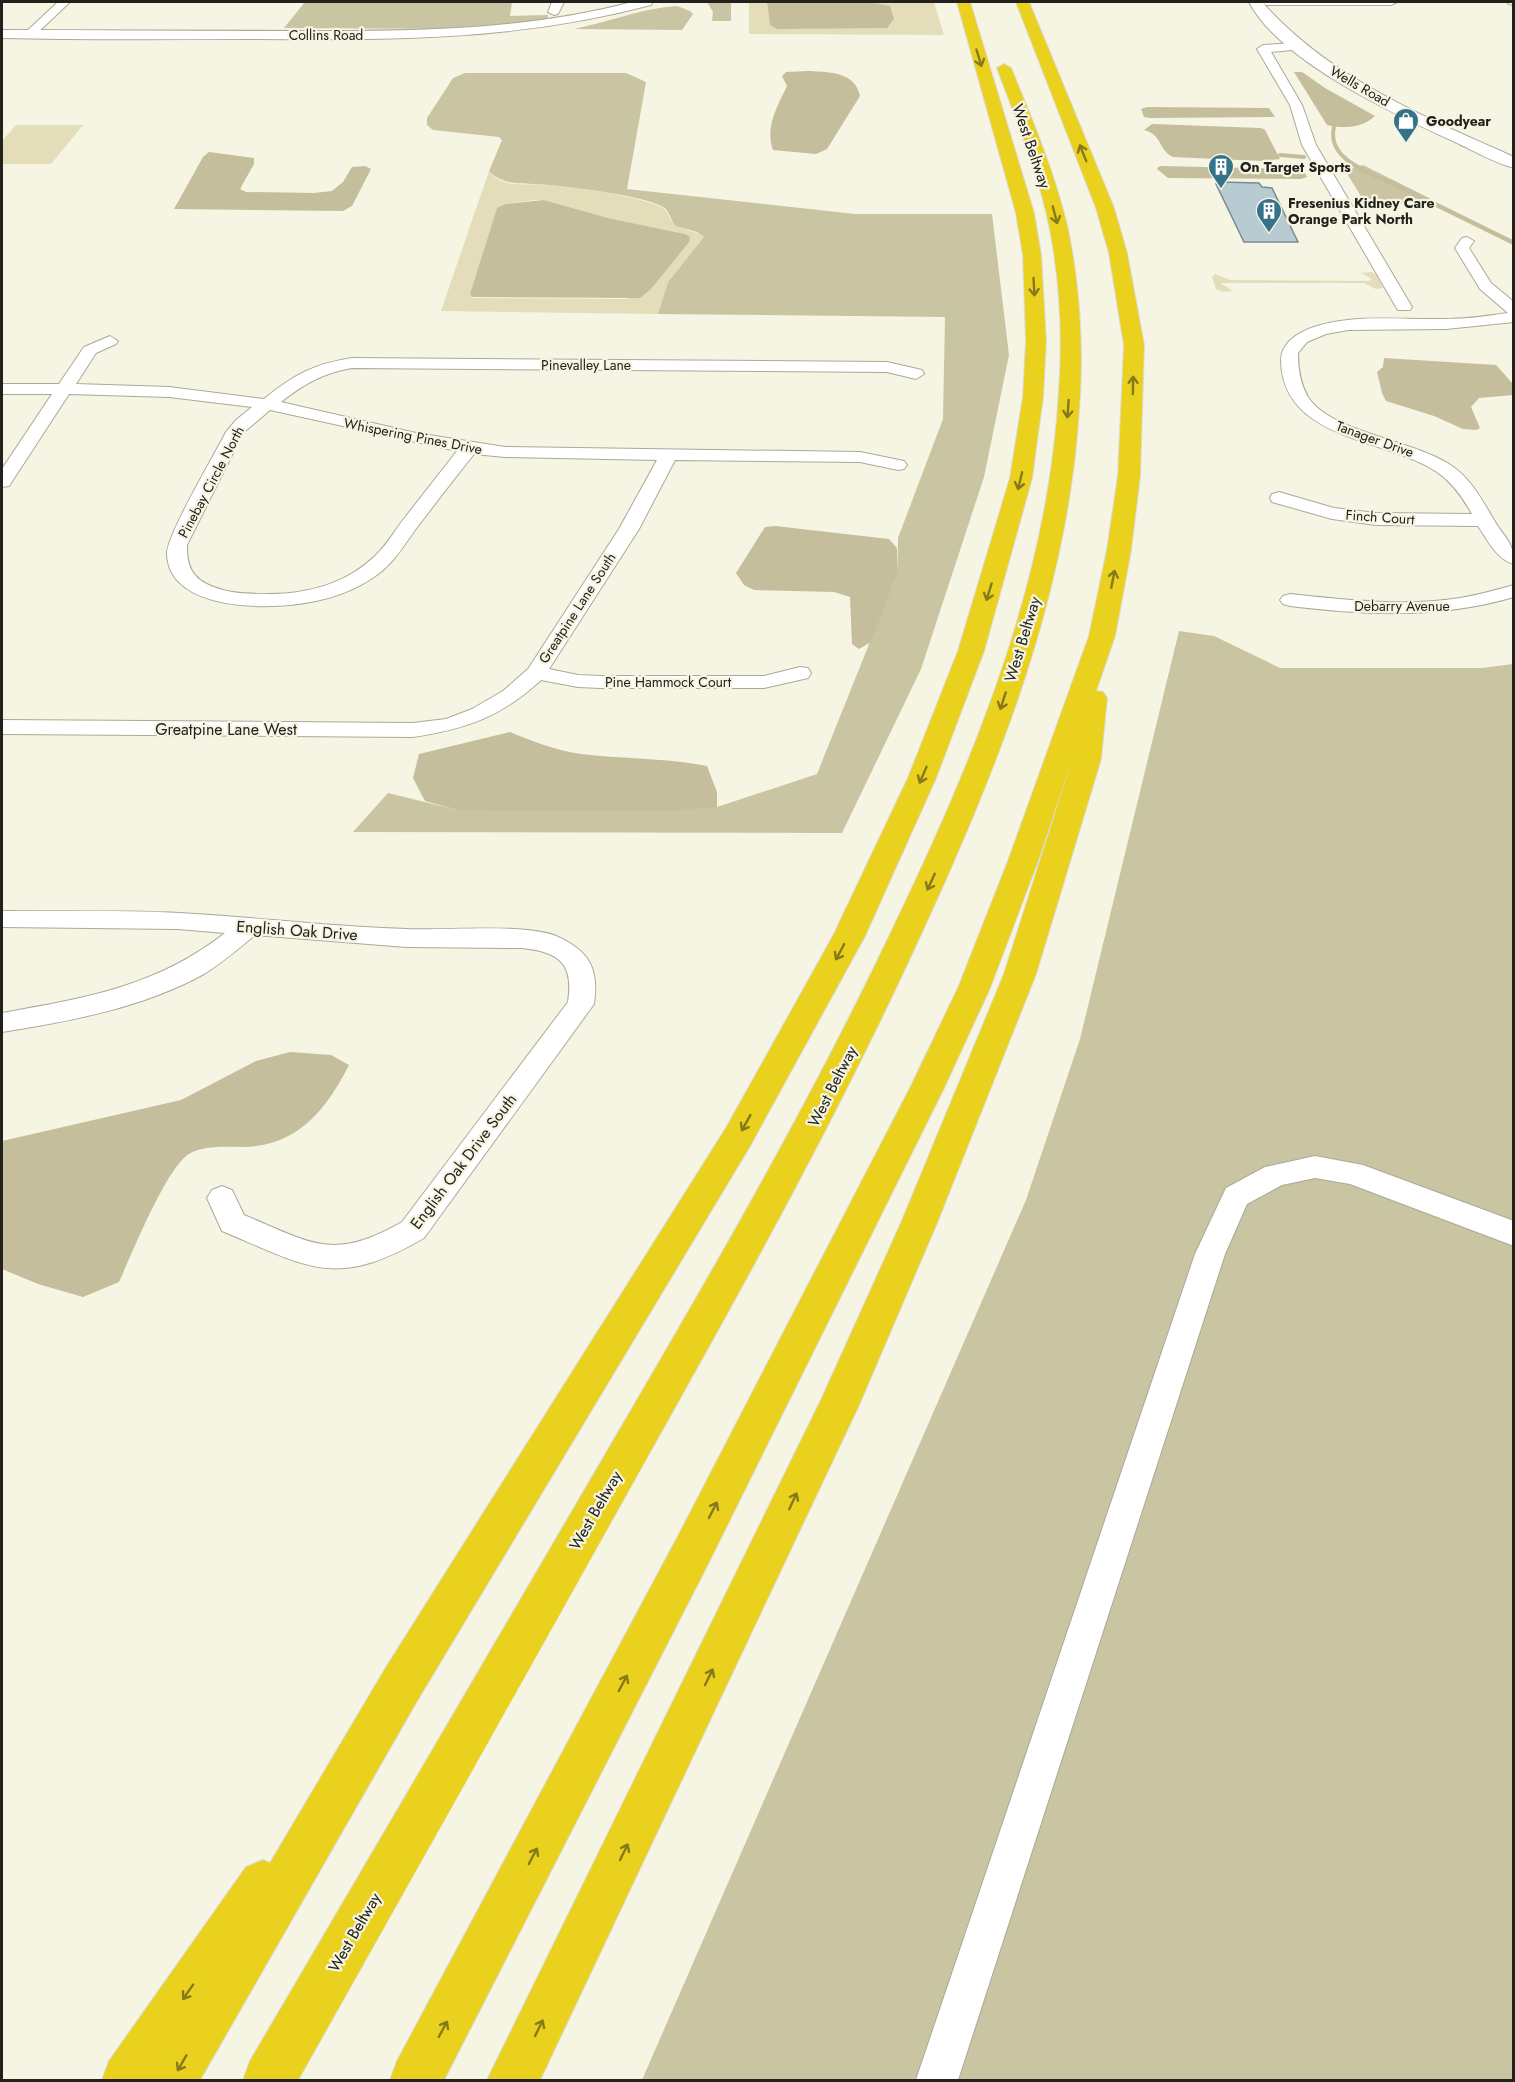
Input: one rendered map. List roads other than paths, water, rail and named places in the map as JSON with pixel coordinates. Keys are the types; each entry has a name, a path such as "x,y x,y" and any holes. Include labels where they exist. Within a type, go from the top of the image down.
{"highway":[{"path":"171,2080 401,1685 738,1137 849,936 922,778 971,651 1021,478 1032,407 1036,341 1032,255 1026,213 963,2"},
{"name":"West Beltway","path":"269,2080 794,1158 885,983 952,835 991,736 1022,642 1055,515 1065,447 1071,341 1064,263 1057,225 1034,148 980,2"},
{"path":"513,2080 839,1405 919,1223 1016,985 1087,759 1102,636 1119,550 1129,476 1134,345 1118,253 1106,208 1022,2"},
{"path":"416,2080 697,1541 927,1088 978,977 1023,861 1102,636"},
{"path":"128,2080 401,1685"}],"main road":[{"name":"Collins Road","path":"2,34 438,34 549,23 600,14 646,2"},
{"name":"Wells Road","path":"1255,2 1264,15 1298,47 1363,90 1514,162"},
{"name":"Wells Road","path":"1272,2 1300,31 1347,66 1427,111 1514,150"}],"street":[{"path":"30,34 64,2"},
{"path":"1272,2 1390,2"},
{"path":"1298,47 1263,49 1296,105 1309,145 1404,307"},
{"path":"1467,241 1462,248 1485,286 1514,310"},
{"name":"Tanager Drive","path":"1514,317 1447,324 1344,325 1311,333 1296,341 1286,357 1296,391 1314,412 1350,431 1409,451 1445,469 1467,489 1500,545 1514,558"},
{"path":"2,482 90,350 110,341"},
{"name":"Pinevalley Lane","path":"267,404 297,379 315,370 352,363 887,367 916,374"},
{"name":"Whispering Pines Drive","path":"2,389 186,393 267,404 468,449 534,454 860,457 898,465"},
{"name":"Pinebay Circle North","path":"267,404 244,420 235,432 177,545 176,560 181,573 193,585 214,595 242,599 299,598 328,591 357,579 381,562 468,449"},
{"name":"Greatpine Lane South","path":"450,725 480,714 511,696 536,673 628,529 668,455"},
{"name":"Finch Court","path":"1279,498 1332,513 1364,518 1484,520"},
{"name":"Debarry Avenue","path":"1290,600 1359,608 1431,608 1483,602 1514,591"},
{"name":"Pine Hammock Court","path":"536,673 578,681 624,682 764,682 800,673"},
{"name":"Greatpine Lane West","path":"2,727 413,730 450,725"},
{"name":"English Oak Drive","path":"2,919 177,921 406,938 538,941 546,942 569,954 581,970"},
{"path":"2,1022 64,1013 141,991 195,967 250,927"},
{"name":"English Oak Drive South","path":"222,1198 233,1223 312,1255 349,1256 383,1248 413,1230 581,1004 584,983 581,970"},
{"path":"937,2080 1210,1254 1236,1196 1275,1175 1315,1167 1353,1173 1514,1234"}],"waterway":[{"path":"1334,127 1333,138 1343,157 1363,170 1393,184"},
{"path":"1280,155 1304,157"},
{"path":"1390,182 1514,243"}],"place":[{"name":"Goodyear","path":"1406,144"},
{"name":"On Target Sports","path":"1221,190"},
{"name":"Fresenius Kidney Care Orange Park North","path":"1269,234"}]}
